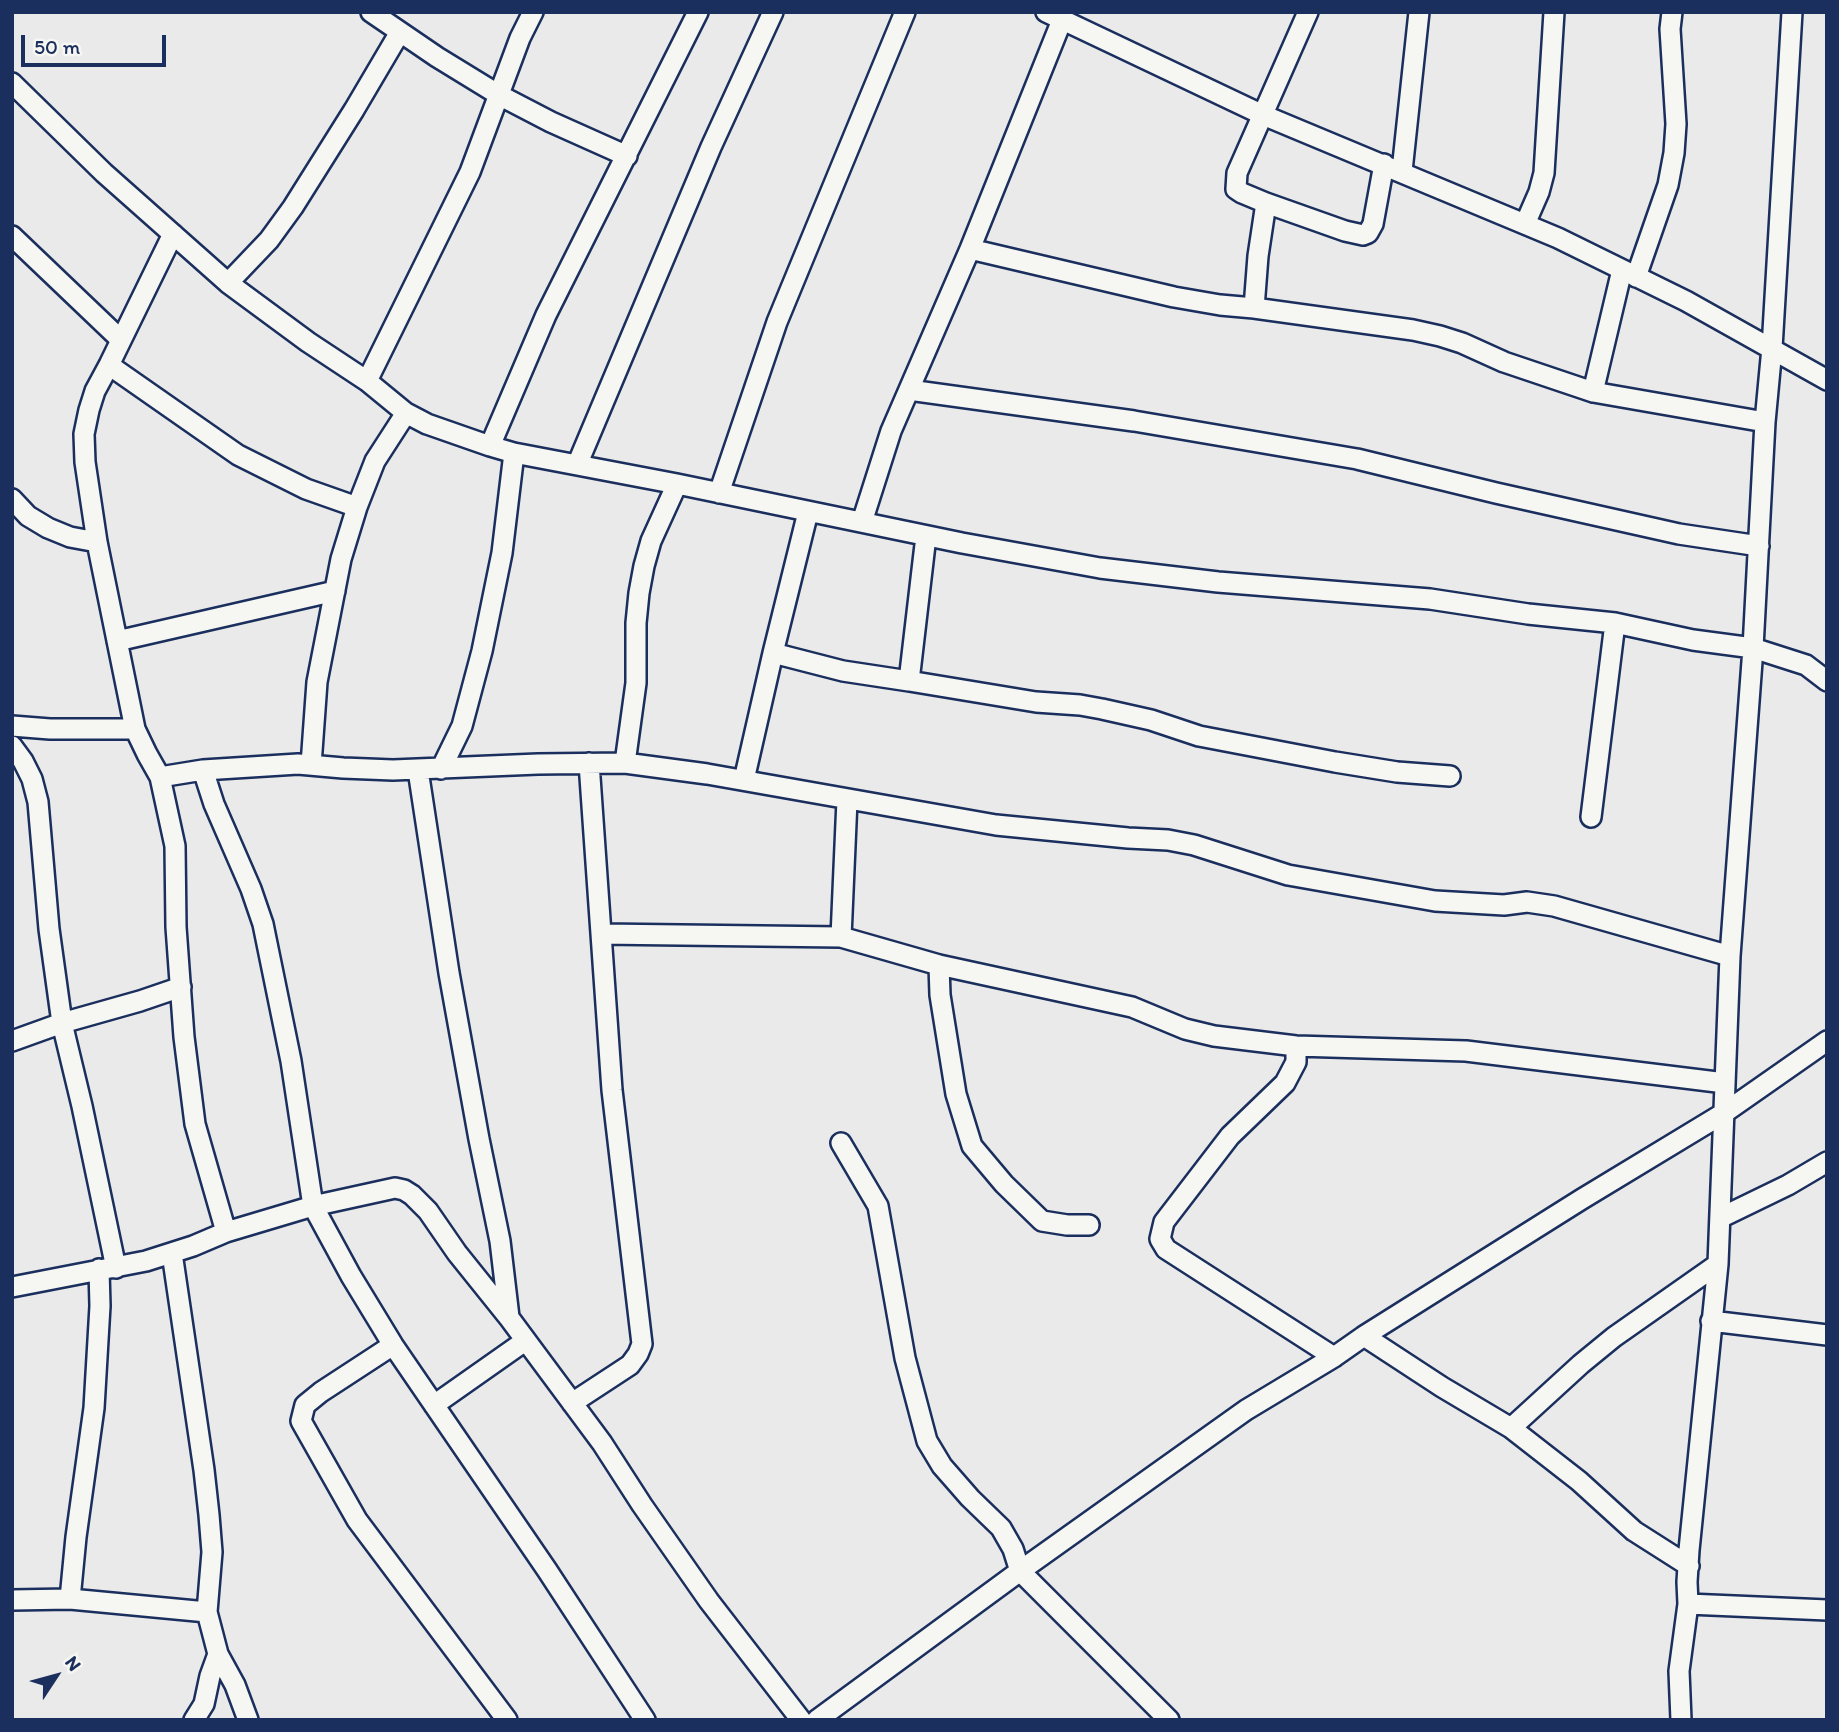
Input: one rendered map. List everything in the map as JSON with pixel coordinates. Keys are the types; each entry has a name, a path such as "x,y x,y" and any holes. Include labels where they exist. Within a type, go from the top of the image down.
{"street":[{"path":"371,12 499,94 551,122 627,156"},
{"path":"367,381 470,172 520,38 533,12"},
{"path":"490,446 546,315 698,12"},
{"path":"577,465 711,147 773,12"},
{"path":"719,493 777,322 905,12"},
{"path":"1308,12 1237,173 1236,189 1266,203 1363,235 1368,233 1373,224 1393,168 1419,12"},
{"path":"1525,224 1544,173 1554,12"},
{"path":"1593,392 1629,273 1668,185 1676,124 1670,29 1672,12"},
{"path":"1681,1720 1679,1671 1688,1604 1689,1566 1718,1264 1730,956 1753,648 1792,12"},
{"path":"862,522 891,431 970,249 1054,16 1263,115 1558,238 1686,301 1822,374"},
{"path":"228,283 269,240 293,207 400,32"},
{"path":"12,83 104,173 228,283 308,342 367,381 406,413 427,424 490,446 926,536 1100,568 1218,582 1430,599 1528,614 1615,623 1693,640 1753,648 1806,665 1827,681"},
{"path":"1254,308 1266,203"},
{"path":"173,234 94,391 84,435 85,462 97,542 135,729 160,777 175,846 176,927 184,1037 195,1124 226,1232"},
{"path":"12,236 121,340"},
{"path":"970,249 1174,297 1440,336 1504,362 1593,392 1765,422"},
{"path":"109,365 238,455 306,489 357,507"},
{"path":"909,390 1110,417 1357,459 1679,534 1759,546"},
{"path":"311,765 317,682 341,559 375,461 406,413"},
{"path":"441,769 462,726 482,652 502,553 514,453"},
{"path":"625,763 636,683 636,623 643,566 651,541 677,484"},
{"path":"12,499 28,516 48,528 70,537 97,542"},
{"path":"744,780 808,512"},
{"path":"909,681 926,536"},
{"path":"117,641 335,591"},
{"path":"1591,817 1615,623"},
{"path":"773,653 844,671 1036,702 1102,709 1151,720 1199,736 1322,760 1397,772 1450,776"},
{"path":"12,726 135,729"},
{"path":"12,746 32,779 38,802 49,929 62,1023 82,1105 107,1268 100,1318 94,1408 70,1598"},
{"path":"572,1403 630,1365 642,1344 612,1090 589,763"},
{"path":"160,777 203,770 298,764 343,768 441,769 625,763 744,780 996,825 1168,840 1194,845 1288,875 1435,901 1504,905 1527,902 1554,906 1730,956"},
{"path":"418,769 449,973 500,1241 510,1319"},
{"path":"203,770 263,924 291,1062 313,1206 393,1345 547,1570 645,1720"},
{"path":"841,937 847,800"},
{"path":"601,934 841,937 939,965 1132,1007 1185,1029 1214,1037 1296,1046 1466,1051 1725,1083"},
{"path":"939,965 940,995 956,1094 972,1146 1004,1184 1042,1221 1089,1225"},
{"path":"12,1041 181,987"},
{"path":"817,1720 1236,1416 1724,1113 1827,1041"},
{"path":"1296,1046 1296,1062 1285,1083 1230,1136 1164,1222 1160,1239 1166,1250 1334,1357"},
{"path":"841,1143 878,1206 905,1358 927,1441 942,1466 1001,1528 1013,1549 1020,1571 1169,1720"},
{"path":"1720,1218 1788,1185 1827,1162"},
{"path":"12,1286 146,1261 226,1232 313,1206 395,1188 412,1195 428,1211 457,1253 603,1443 642,1505 709,1601 801,1720"},
{"path":"172,1253 209,1515 212,1552 207,1612 218,1654 235,1685 248,1720"},
{"path":"1511,1428 1614,1336 1718,1264"},
{"path":"1711,1321 1827,1335"},
{"path":"1364,1336 1511,1428 1560,1465 1634,1531 1689,1566"},
{"path":"434,1405 525,1340"},
{"path":"393,1345 304,1405 301,1422 357,1520 507,1720"},
{"path":"12,1600 70,1598 207,1612"},
{"path":"1688,1604 1827,1610"},
{"path":"194,1720 204,1704 218,1654"}]}
